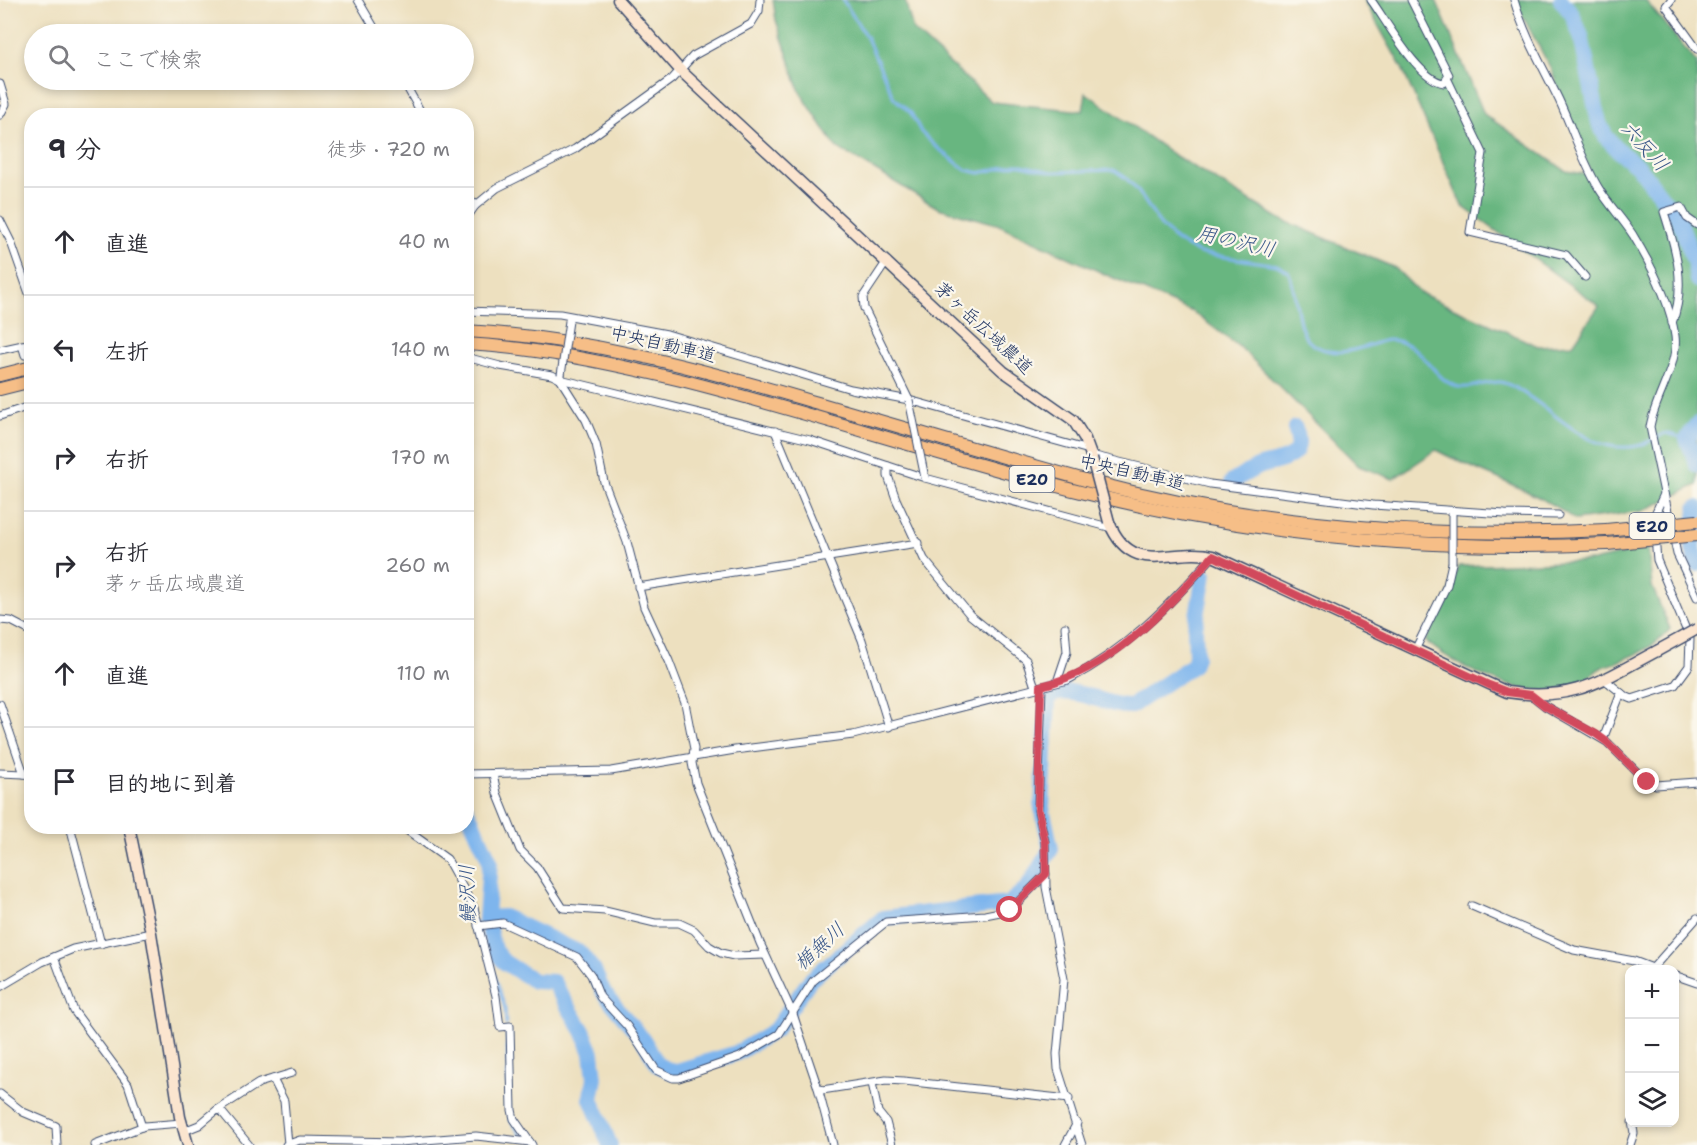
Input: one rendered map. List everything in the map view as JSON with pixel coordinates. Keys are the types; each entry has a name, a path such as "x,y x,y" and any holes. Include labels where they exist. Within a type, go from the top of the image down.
{"highway":[{"name":"中央自動車道","path":"474,332 544,339 644,357 708,372 1087,480 1217,509 1334,526 1405,531 1528,533 1606,530 1697,521"},
{"name":"中央自動車道","path":"474,345 553,354 641,370 784,407 1084,493 1169,513 1260,530 1332,538 1440,545 1538,547 1607,544 1697,535"},
{"path":"0,375 24,369"},
{"path":"0,388 24,383"}],"street":[{"path":"358,0 372,24"},
{"name":"茅ヶ岳広域農道","path":"618,0 680,70 1003,371 1073,420 1091,455 1110,525 1128,548 1150,558 1192,553 1213,556 1507,692 1531,695 1567,693 1604,679 1697,629"},
{"path":"475,206 497,188 575,149 655,92 693,56 751,24 759,11 760,0"},
{"path":"1371,0 1412,59 1440,83 1448,80"},
{"path":"1411,0 1443,60 1449,75 1448,80 1483,153 1470,232 1566,255 1585,277"},
{"path":"1514,0 1519,18 1596,185 1632,234 1660,289 1672,323 1676,338 1664,387 1652,412 1651,433 1677,554 1697,597"},
{"path":"1671,0 1666,6 1697,49"},
{"path":"0,84 6,104 0,115"},
{"path":"409,90 419,108"},
{"path":"1672,323 1678,309 1679,277 1677,252 1664,212 1681,207 1688,218 1697,225"},
{"path":"0,220 11,242 24,279"},
{"path":"887,261 863,297 864,308 909,400 925,478"},
{"path":"474,312 570,318 667,334 851,389 909,400 1091,455 1210,484 1373,505 1453,512 1558,515"},
{"path":"570,318 560,377 586,420 596,444 604,482 627,542 644,607 682,694 691,725 696,783 765,955 793,1014 818,1088 833,1145"},
{"path":"0,350 22,345 24,352"},
{"path":"474,359 552,375 775,431 925,478 1110,525"},
{"path":"0,416 24,408"},
{"path":"775,431 862,640 889,727"},
{"path":"888,466 888,476 896,499 924,559 970,615 1026,660 1038,686 1038,810 1064,979 1057,1054 1058,1069 1083,1145"},
{"path":"1604,679 1632,699 1675,685 1683,676 1691,656 1689,639 1655,550 1655,514 1664,494"},
{"path":"1415,650 1447,585 1452,563 1453,512"},
{"path":"638,587 918,543"},
{"path":"474,774 611,771 692,757 853,735 1068,680 1098,664 1164,612 1213,556"},
{"path":"0,620 11,621 24,628"},
{"path":"1057,682 1067,652 1065,627"},
{"path":"1603,739 1621,693"},
{"path":"1531,695 1545,706 1603,739 1647,782 1656,785 1697,782"},
{"path":"0,705 24,764"},
{"path":"0,773 24,774"},
{"path":"493,774 497,793 520,850 537,867 562,908 605,911 655,923 679,923 694,930 709,946 721,953 734,956 765,955"},
{"path":"72,834 101,944"},
{"path":"131,834 151,933 183,1127 188,1145"},
{"path":"412,834 447,859 478,922 496,996 500,1027 507,1027 514,1119 531,1143"},
{"path":"478,922 503,923 577,957 591,975 600,997 627,1026 656,1070 673,1078 740,1057 779,1034 813,981 885,922 985,915 1010,910 1046,870"},
{"path":"1472,906 1574,950 1637,965"},
{"path":"1657,965 1697,918"},
{"path":"0,987 73,949 151,933"},
{"path":"54,957 74,1011 128,1084 142,1127"},
{"path":"1679,977 1697,983"},
{"path":"95,1145 142,1127 199,1125 248,1089 292,1073"},
{"path":"273,1079 284,1101 287,1144 300,1140 400,1142 476,1136 531,1143"},
{"path":"818,1088 822,1090 904,1081 1069,1099"},
{"path":"872,1083 878,1112 886,1122 892,1145"},
{"path":"0,1094 23,1112 56,1126 57,1145"},
{"path":"217,1110 221,1111 249,1145"},
{"path":"1065,1145 1077,1123"},
{"path":"1630,1145 1634,1133 1633,1127"}],"green space":[{"path":"773,0 905,0 913,30 992,102 1083,111 1086,93 1174,155 1280,219 1395,268 1420,293 1538,346 1573,344 1599,306 1462,206 1402,68 1364,0 1436,0 1484,114 1566,171 1591,175 1551,69 1514,0 1645,0 1697,63 1697,485 1643,511 1575,520 1560,509 1526,491 1436,450 1393,479 1359,466 1242,349 1193,312 997,224 938,208 836,147 800,92 776,20"},
{"path":"1648,548 1652,586 1670,629 1648,648 1599,669 1581,684 1558,690 1538,691 1518,688 1477,673 1425,641 1446,602 1459,566 1593,561"}],"waterway":[{"name":"用の沢川","path":"843,0 867,38 894,98 911,113 921,132 966,170 980,173 1017,164 1052,172 1114,170 1126,178 1138,191 1161,226 1177,241 1199,253 1277,265 1288,271 1302,330 1306,338 1318,347 1340,352 1355,350 1384,340 1401,342 1420,353 1449,383 1459,387 1495,382 1507,384 1528,396 1578,432 1606,445 1637,446 1666,433 1687,439"},
{"name":"六反川","path":"1561,0 1572,14 1581,36 1599,123 1606,137 1622,154 1638,166 1679,220 1694,261 1697,280"},
{"name":"六反川","path":"1697,424 1687,439 1697,465"},
{"name":"楯無川","path":"1232,482 1257,467 1284,460 1295,452 1298,446 1295,428"},
{"name":"六反川","path":"1697,508 1693,548 1697,564"},
{"name":"楯無川","path":"486,918 504,917 580,953 594,971 604,993 644,1041 658,1065 674,1072 737,1053 775,1030 810,980 883,918 1008,904 1028,887 1051,849 1042,808 1048,699 1052,694 1074,693 1112,704 1131,706 1193,665 1196,657 1195,628 1204,575"},
{"name":"鰻沢川","path":"474,826 490,861 486,918 494,950 504,962 534,981 553,982 583,1031 592,1053 595,1078 591,1099 610,1145"},
{"name":"楯無川","path":"481,942 473,929 475,923 486,918"},
{"name":"楯無川","path":"494,973 505,1009 506,1025"},
{"name":"楯無川","path":"507,1031 508,1107 511,1121 524,1140"}],"route":[{"path":"1010,910 1046,874 1045,842 1038,810 1041,686 1068,680 1098,664 1164,612 1213,556 1265,582 1365,625 1489,685 1507,692 1531,695 1545,706 1607,742 1638,776 1647,782"}]}
